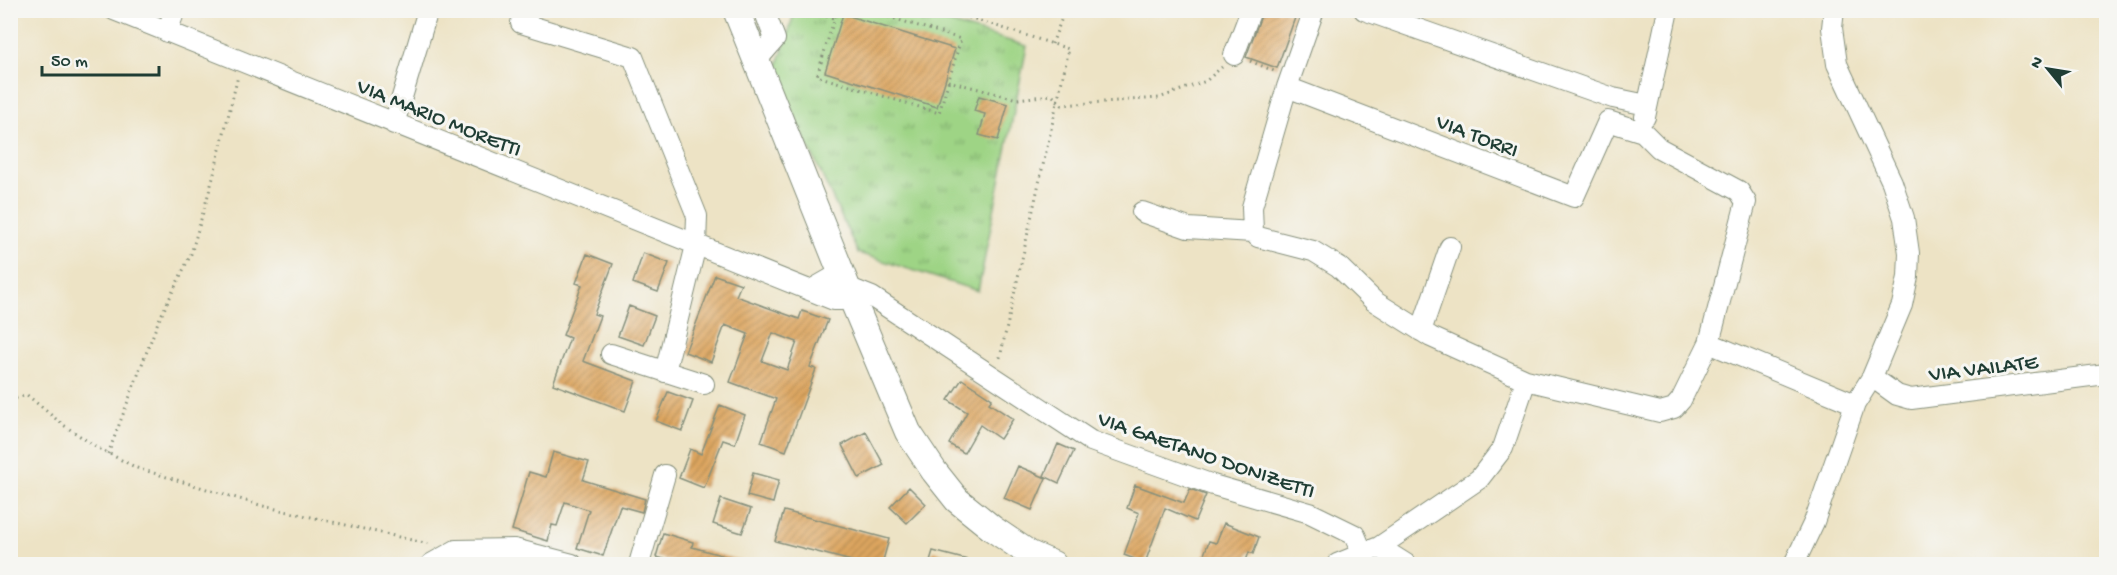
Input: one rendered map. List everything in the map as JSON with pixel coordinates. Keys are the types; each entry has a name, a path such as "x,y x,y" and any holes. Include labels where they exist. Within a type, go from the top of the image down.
{"main road":[{"path":"736,10 908,432 957,500 993,529 1030,554 1053,564"}],"street":[{"name":"VIA MARIO MORETTI","path":"114,10 811,290"},
{"path":"167,32 175,10"},
{"path":"394,124 428,10"},
{"path":"756,61 776,39 764,10"},
{"path":"1234,55 1251,10"},
{"path":"1253,232 1252,207 1289,82 1314,10"},
{"path":"1364,10 1613,98 1647,105"},
{"path":"1142,212 1188,228 1253,232 1258,237 1313,251 1339,267 1374,301 1422,331 1526,380 1660,412 1674,408 1681,400 1709,343 1746,202 1739,191 1659,148 1643,132 1668,10"},
{"path":"1794,564 1814,522 1856,404 1872,377 1902,305 1908,277 1909,253 1904,218 1892,182 1837,64 1832,28 1834,10"},
{"path":"521,23 633,57 697,216 696,245 665,372"},
{"name":"VIA TORRI","path":"1289,82 1574,197 1608,121 1643,132"},
{"path":"1422,331 1450,247"},
{"name":"VIA GAETANO DONIZETTI","path":"811,290 832,278 847,287 873,297 1091,441 1213,485 1310,513 1355,535 1371,550"},
{"path":"1709,343 1856,404"},
{"path":"611,354 704,384"},
{"name":"VIA VAILATE","path":"1872,377 1897,395 1911,399 2106,374"},
{"path":"1337,564 1371,550 1479,479 1503,448 1526,380"},
{"path":"639,564 665,475"},
{"path":"431,564 456,550 514,549 572,564"},
{"path":"1371,550 1406,564"}],"path":[{"path":"803,10 834,18"},
{"path":"837,10 817,76 939,113 961,39 866,10"},
{"path":"946,10 1069,49 995,378"},
{"path":"1052,44 1065,10"},
{"path":"948,81 1017,99 1052,95 1062,105 1159,98 1206,81 1234,55 1289,82"},
{"path":"108,454 158,322 190,254 213,178 242,63"},
{"path":"10,400 27,395 62,424 108,454 137,468 262,506 456,550"}],"green space":[{"path":"795,11 909,11 1027,46 978,291 858,253 775,74"}],"building":[{"path":"1263,10 1282,10 1296,15 1277,68 1246,57"},
{"path":"843,14 955,49 937,107 825,72"},
{"path":"979,96 1008,104 998,140 979,135 985,114 974,111"},
{"path":"643,253 669,263 658,292 633,283"},
{"path":"587,254 613,264 594,314 600,316 583,361 636,381 625,411 553,384 570,338 563,335 582,285 576,283"},
{"path":"715,275 741,284 736,296 799,319 802,311 828,320 810,367 816,369 786,451 761,442 776,399 730,382 748,334 725,325 711,362 685,352","holes":["773,333 797,342 787,370 762,361"]},
{"path":"629,306 655,316 644,345 618,336"},
{"path":"962,379 992,399 989,403 1013,419 1000,439 980,425 964,453 949,444 967,412 948,400"},
{"path":"668,392 693,401 682,431 656,421"},
{"path":"720,405 745,415 735,444 723,440 704,488 679,478 690,449 701,454"},
{"path":"866,432 884,465 859,478 842,445"},
{"path":"1058,444 1074,451 1059,483 1044,476"},
{"path":"553,452 589,462 583,480 645,499 642,512 620,506 603,556 577,548 589,510 565,502 557,526 552,525 548,541 512,530 529,472 546,477"},
{"path":"1018,466 1046,478 1032,510 1004,498"},
{"path":"753,473 779,480 773,503 747,496"},
{"path":"1135,485 1184,503 1190,489 1206,495 1195,521 1165,508 1145,563 1124,555 1139,513 1127,508"},
{"path":"909,487 926,504 907,523 890,507"},
{"path":"721,499 751,509 742,533 713,524"},
{"path":"784,511 889,539 882,564 863,564 775,541"},
{"path":"1224,523 1259,537 1253,554 1249,552 1245,564 1222,564 1203,557 1209,541 1216,543"},
{"path":"663,533 693,542 692,547 742,561 741,564 683,564 656,557"},
{"path":"933,551 968,560 967,564 929,564"}]}
